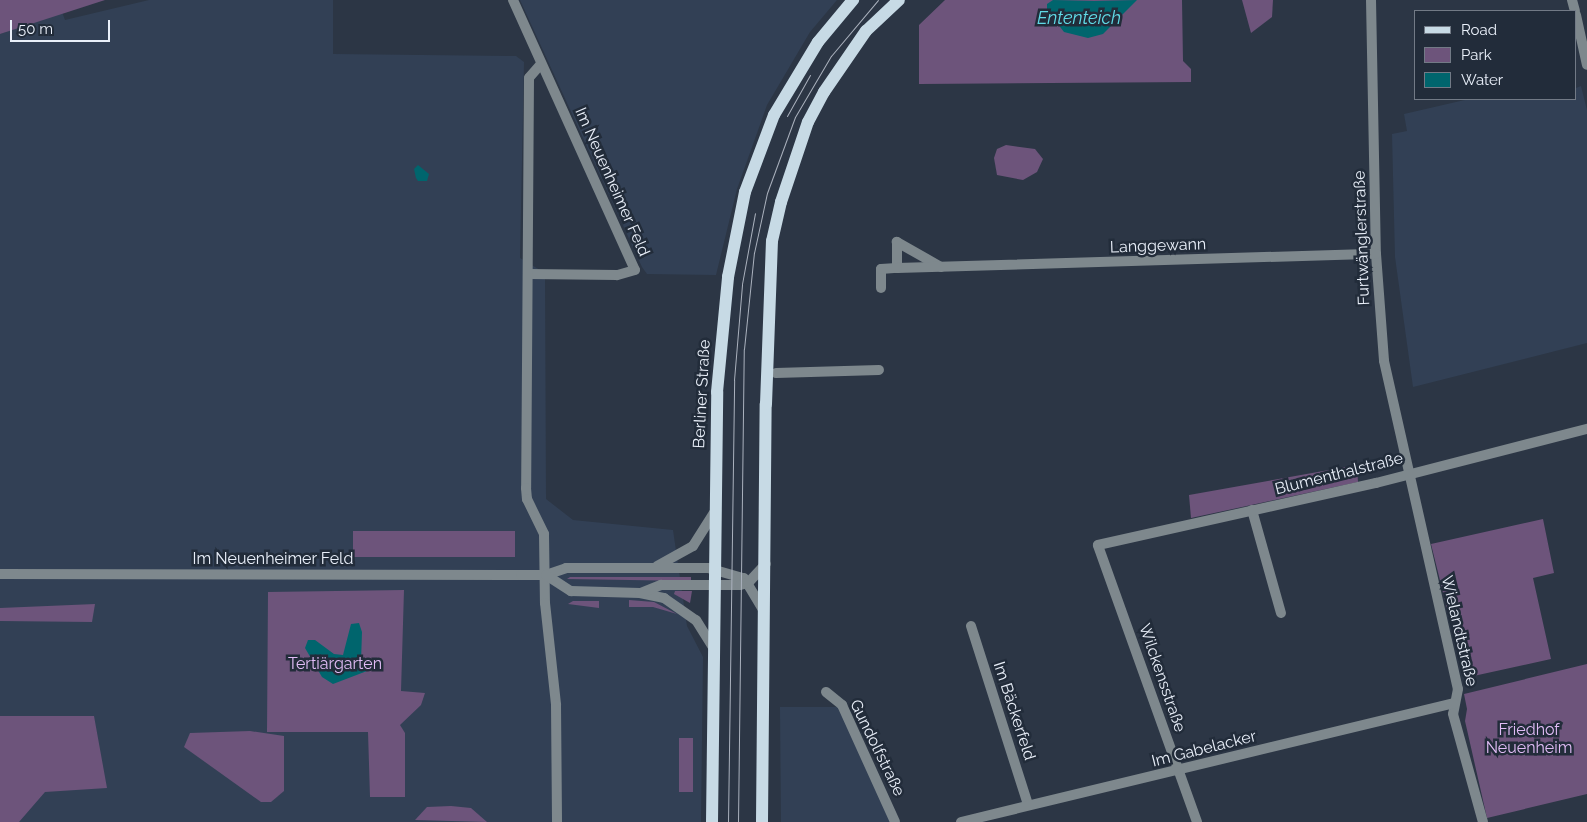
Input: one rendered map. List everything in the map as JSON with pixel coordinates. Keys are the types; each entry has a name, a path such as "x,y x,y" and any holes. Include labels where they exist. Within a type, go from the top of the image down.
{"main road":[{"name":"Berliner Straße","path":"712,822 716,510 722,318 745,192 760,148 795,77 818,42 853,0"},
{"path":"762,822 769,279 772,240 781,202 808,122 824,92 866,31 898,0"}],"street":[{"name":"Im Neuenheimer Feld","path":"513,0 635,270 617,275 528,274"},
{"name":"Furtwänglerstraße","path":"1371,0 1376,254 1384,361 1408,473"},
{"path":"1577,20 1587,65"},
{"path":"541,64 529,78 525,265 528,274 526,488 527,499 544,534 545,603 556,705 557,822"},
{"path":"897,268 897,242 941,267"},
{"name":"Langgewann","path":"880,288 880,269 1376,254"},
{"path":"776,373 879,370"},
{"name":"Blumenthalstraße","path":"1098,544 1252,510 1587,429"},
{"name":"Wielandtstraße","path":"1408,473 1457,684 1458,694 1454,703 1454,714 1483,822"},
{"name":"Im Neuenheimer Feld","path":"652,568 693,546 716,510"},
{"path":"1252,510 1281,613"},
{"name":"Wilckensstraße","path":"1098,544 1197,822"},
{"path":"640,593 661,585 748,583 766,564"},
{"name":"Im Neuenheimer Feld","path":"0,574 546,575 566,568 652,568 716,570 733,573 748,583"},
{"path":"546,575 571,592 640,593 664,598 687,610 702,628 714,648"},
{"path":"748,583 765,612"},
{"name":"Im Bäckerfeld","path":"971,626 1028,805"},
{"name":"Gundolfstraße","path":"826,692 842,705 895,822"},
{"name":"Im Gabelacker","path":"961,822 1454,703"}],"shaded area":[{"path":"149,0 333,0 333,54 516,56 524,62 520,258 545,273 546,499 573,520 673,530 687,626 703,657 701,822 0,822 0,34 62,12 65,20"},
{"path":"520,0 837,0 810,32 767,105 737,189 716,275 647,274 642,267"},
{"path":"1581,86 1587,110 1587,343 1413,387 1395,257 1392,134 1407,131 1404,114 1465,100 1577,100 1577,88"},
{"path":"780,707 841,707 892,822 781,822"}],"green space":[{"path":"0,0 105,0 0,34"},
{"path":"945,0 1182,0 1183,61 1191,69 1191,82 919,84 919,25"},
{"path":"1242,0 1273,0 1272,17 1251,33"},
{"path":"1006,145 1035,149 1043,159 1037,172 1023,180 997,175 994,158 997,149"},
{"path":"1357,465 1358,482 1191,518 1189,495"},
{"path":"1543,519 1554,573 1533,578 1551,659 1469,677 1458,632 1453,633 1431,544"},
{"path":"353,531 515,531 515,557 353,557"},
{"path":"570,577 691,577 691,581 567,579"},
{"name":"Tertiärgarten","path":"404,590 401,691 425,693 421,705 400,725 405,733 405,797 370,797 368,732 267,732 268,592"},
{"path":"675,591 692,591 690,603 674,594"},
{"path":"629,600 654,602 677,614 653,607 629,607"},
{"path":"573,601 599,601 599,608 568,604"},
{"path":"95,604 92,622 0,621 0,608"},
{"name":"Friedhof Neuenheim","path":"1587,664 1587,794 1487,818 1465,721 1467,709 1464,694"},
{"path":"0,716 94,716 107,788 45,792 19,822 0,822"},
{"path":"250,731 284,736 284,791 271,802 261,802 184,747 190,733"},
{"path":"679,738 693,738 693,792 679,792"},
{"path":"451,806 471,808 487,822 415,820 427,807"}],"water":[{"name":"Ententeich","path":"1053,0 1137,0 1103,34 1088,38 1064,32 1047,10 1047,4"},
{"path":"418,165 429,174 427,181 418,181 416,178 414,169"},
{"path":"359,623 362,632 361,662 367,671 333,684 322,677 305,648 308,640 315,640 334,654 343,655 351,624"}],"tram line":[{"path":"738,822 744,349 754,253 767,193 795,117 831,56 878,0"},
{"path":"787,116 810,75"},
{"path":"728,822 734,380 742,284 755,213"}]}
